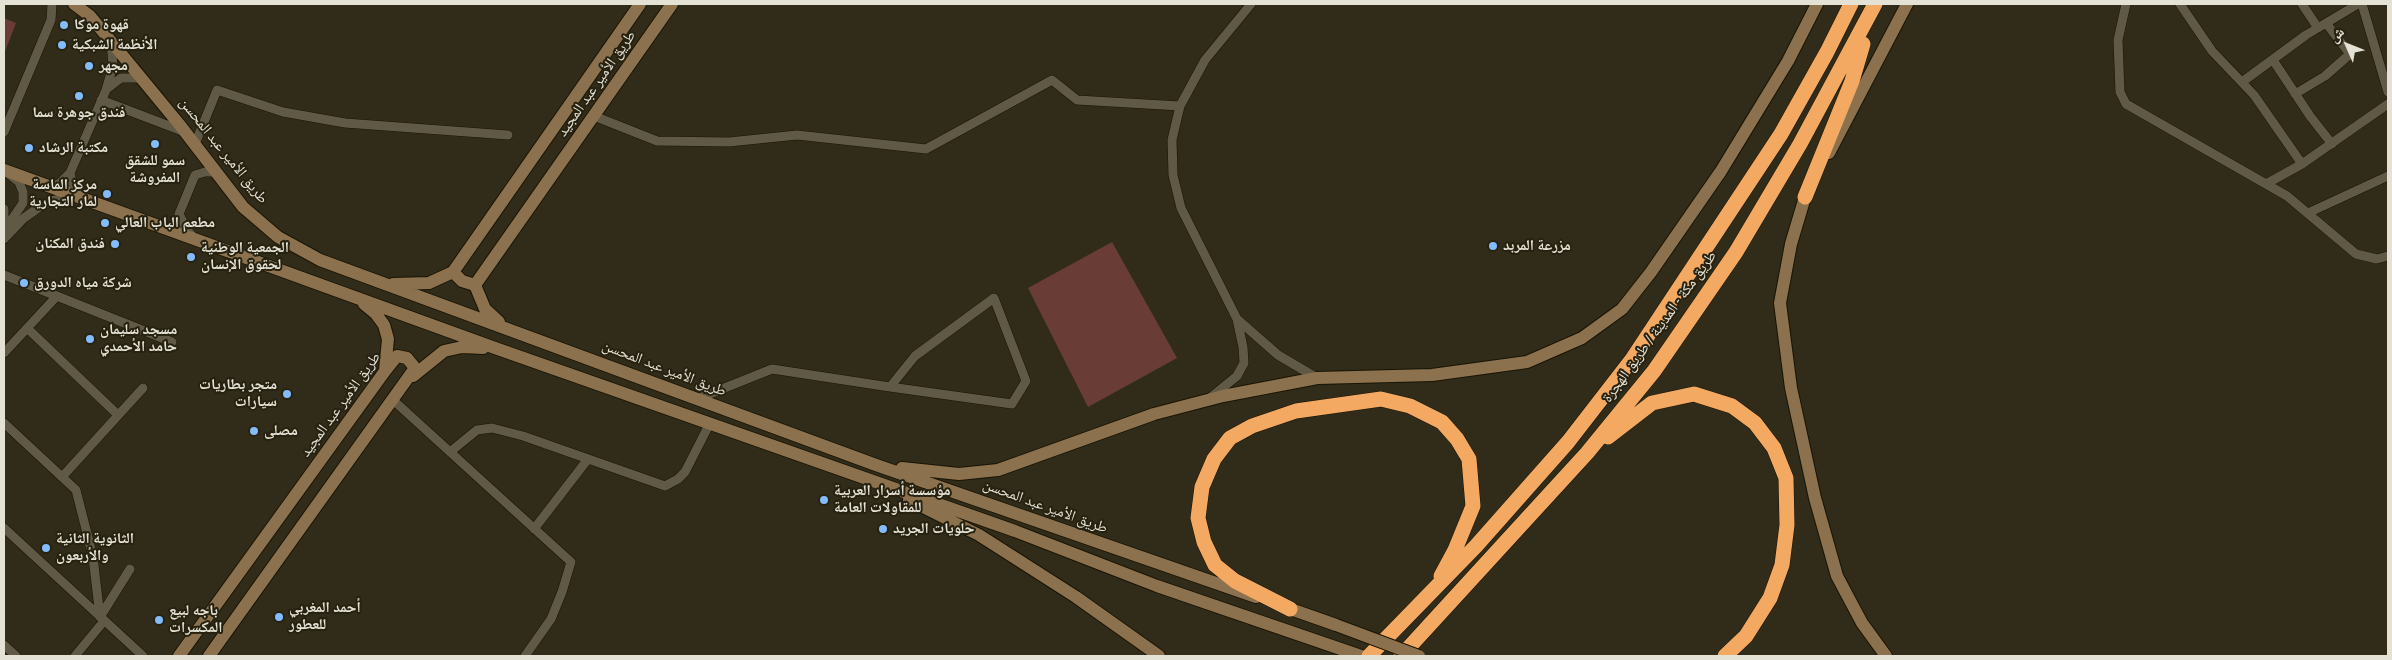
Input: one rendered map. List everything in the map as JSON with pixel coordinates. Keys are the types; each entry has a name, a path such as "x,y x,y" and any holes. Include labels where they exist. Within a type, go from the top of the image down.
{"highway":[{"name":"طريق مكة - المدينة / طريق الهجرة","path":"1369,656 1432,592 1568,442 1634,358 1781,134 1827,52 1851,4"},
{"name":"طريق مكة - المدينة / طريق الهجرة","path":"1400,656 1587,453 1654,371 1736,252 1800,144 1874,4"},
{"path":"1805,196 1852,81 1874,4"},
{"path":"1587,453 1652,403 1694,394 1732,406 1755,423 1774,448 1786,478 1787,525 1782,565 1770,598 1746,636 1725,656"},
{"path":"1290,609 1235,581 1215,565 1204,542 1198,518 1202,487 1214,459 1230,438 1252,426 1296,411 1382,400 1410,406 1442,422 1457,439 1469,460 1473,506 1455,550 1432,592"}],"main road":[{"name":"طريق الأمير عبد المحسن","path":"74,4 90,16 142,78 244,207 278,237 320,260 876,465 1336,625 1419,656"},
{"name":"طريق الأمير عبد المجيد","path":"453,272 640,4"},
{"name":"طريق الأمير عبد المجيد","path":"475,285 672,4"},
{"path":"876,465 958,474 998,470 1154,414 1209,399 1318,378 1432,375 1527,362 1582,338 1622,309 1721,171 1788,61 1817,4"},
{"path":"1886,656 1862,623 1837,576 1815,498 1791,388 1780,304 1791,244 1805,196 1907,4"},
{"path":"4,170 50,188 268,264 495,348 710,423 873,483 950,508 1157,586 1361,656"},
{"path":"386,284 429,283 453,272 462,281 475,285 485,309 502,326"},
{"path":"356,298 376,314 384,326 388,340 385,371"},
{"path":"404,385 444,351 462,347 495,348"},
{"name":"طريق الأمير عبد المجيد","path":"179,656 385,371 397,356 407,358 415,368 404,385 209,656"},
{"path":"873,483 979,535 1076,597 1159,656"}],"street":[{"path":"4,132 51,20 52,4"},
{"path":"1209,399 1237,376 1244,364 1243,347 1237,319 1181,208 1173,175 1172,140 1180,106 1206,60 1252,4"},
{"path":"2126,4 2118,40 2120,92 2126,104 2287,196 2356,254 2377,259 2388,256"},
{"path":"2180,4 2212,51 2254,95 2302,164"},
{"path":"2295,94 2326,76 2350,54 2302,4"},
{"path":"2242,82 2322,25 2358,4"},
{"path":"2362,4 2388,92"},
{"path":"50,188 60,183 70,173 106,90 113,66 111,42"},
{"path":"2272,60 2332,144"},
{"path":"106,90 121,78 142,78"},
{"path":"594,116 657,141 729,142 797,135 926,149 1052,80 1077,100 1180,106"},
{"path":"195,144 217,90 283,112 344,123 508,134"},
{"path":"101,100 186,132"},
{"path":"2266,184 2302,164 2388,104"},
{"path":"4,170 18,182 23,192 23,203 4,231"},
{"path":"197,240 188,230 179,214 195,175 205,172 216,172"},
{"path":"4,239 24,218 38,208 51,202 78,197 70,173"},
{"path":"2308,213 2388,176"},
{"path":"4,209 4,231"},
{"path":"4,276 172,342"},
{"path":"4,352 56,296"},
{"path":"697,399 772,369 890,387 1012,404 1026,380 994,298 915,356 890,387"},
{"path":"1237,319 1278,355 1318,378"},
{"path":"27,328 118,415"},
{"path":"62,477 143,388"},
{"path":"393,400 571,562 551,619 525,656"},
{"path":"4,423 76,490 82,506 93,557 102,619"},
{"path":"450,452 477,430 492,428 665,486 671,484 685,472 710,423"},
{"path":"534,529 588,459"},
{"path":"4,528 142,656"},
{"path":"75,656 102,619 130,569"},
{"path":"4,645 16,656"}],"shaded area":[{"path":"4,18 16,23 4,54"},
{"path":"1112,242 1177,358 1088,407 1028,288"}],"place":[{"name":"قهوة موكا","path":"64,25"},
{"name":"الأنظمة الشبكية","path":"62,45"},
{"name":"مجهر","path":"89,66"},
{"name":"فندق جوهرة سما","path":"79,96"},
{"name":"سمو للشقق المفروشة","path":"155,144"},
{"name":"مكتبة الرشاد","path":"29,148"},
{"name":"مركز الماسة لمار التجارية","path":"107,194"},
{"name":"مطعم الباب العالي","path":"105,223"},
{"name":"فندق المكنان","path":"115,244"},
{"name":"مزرعة المربد","path":"1493,246"},
{"name":"الجمعية الوطنية لحقوق الإنسان","path":"191,257"},
{"name":"شركة مياه الدورق","path":"24,283"},
{"name":"مسجد سليمان حامد الأحمدي","path":"90,339"},
{"name":"متجر بطاريات سيارات","path":"287,394"},
{"name":"مصلى","path":"254,431"},
{"name":"مؤسسة أسرار العربية للمقاولات العامة","path":"824,500"},
{"name":"حلويات الجريد","path":"883,529"},
{"name":"الثانوية الثانية والأربعون","path":"46,548"},
{"name":"أحمد المغربي للعطور","path":"279,617"},
{"name":"باجه لبيع المكسرات","path":"159,620"}]}
